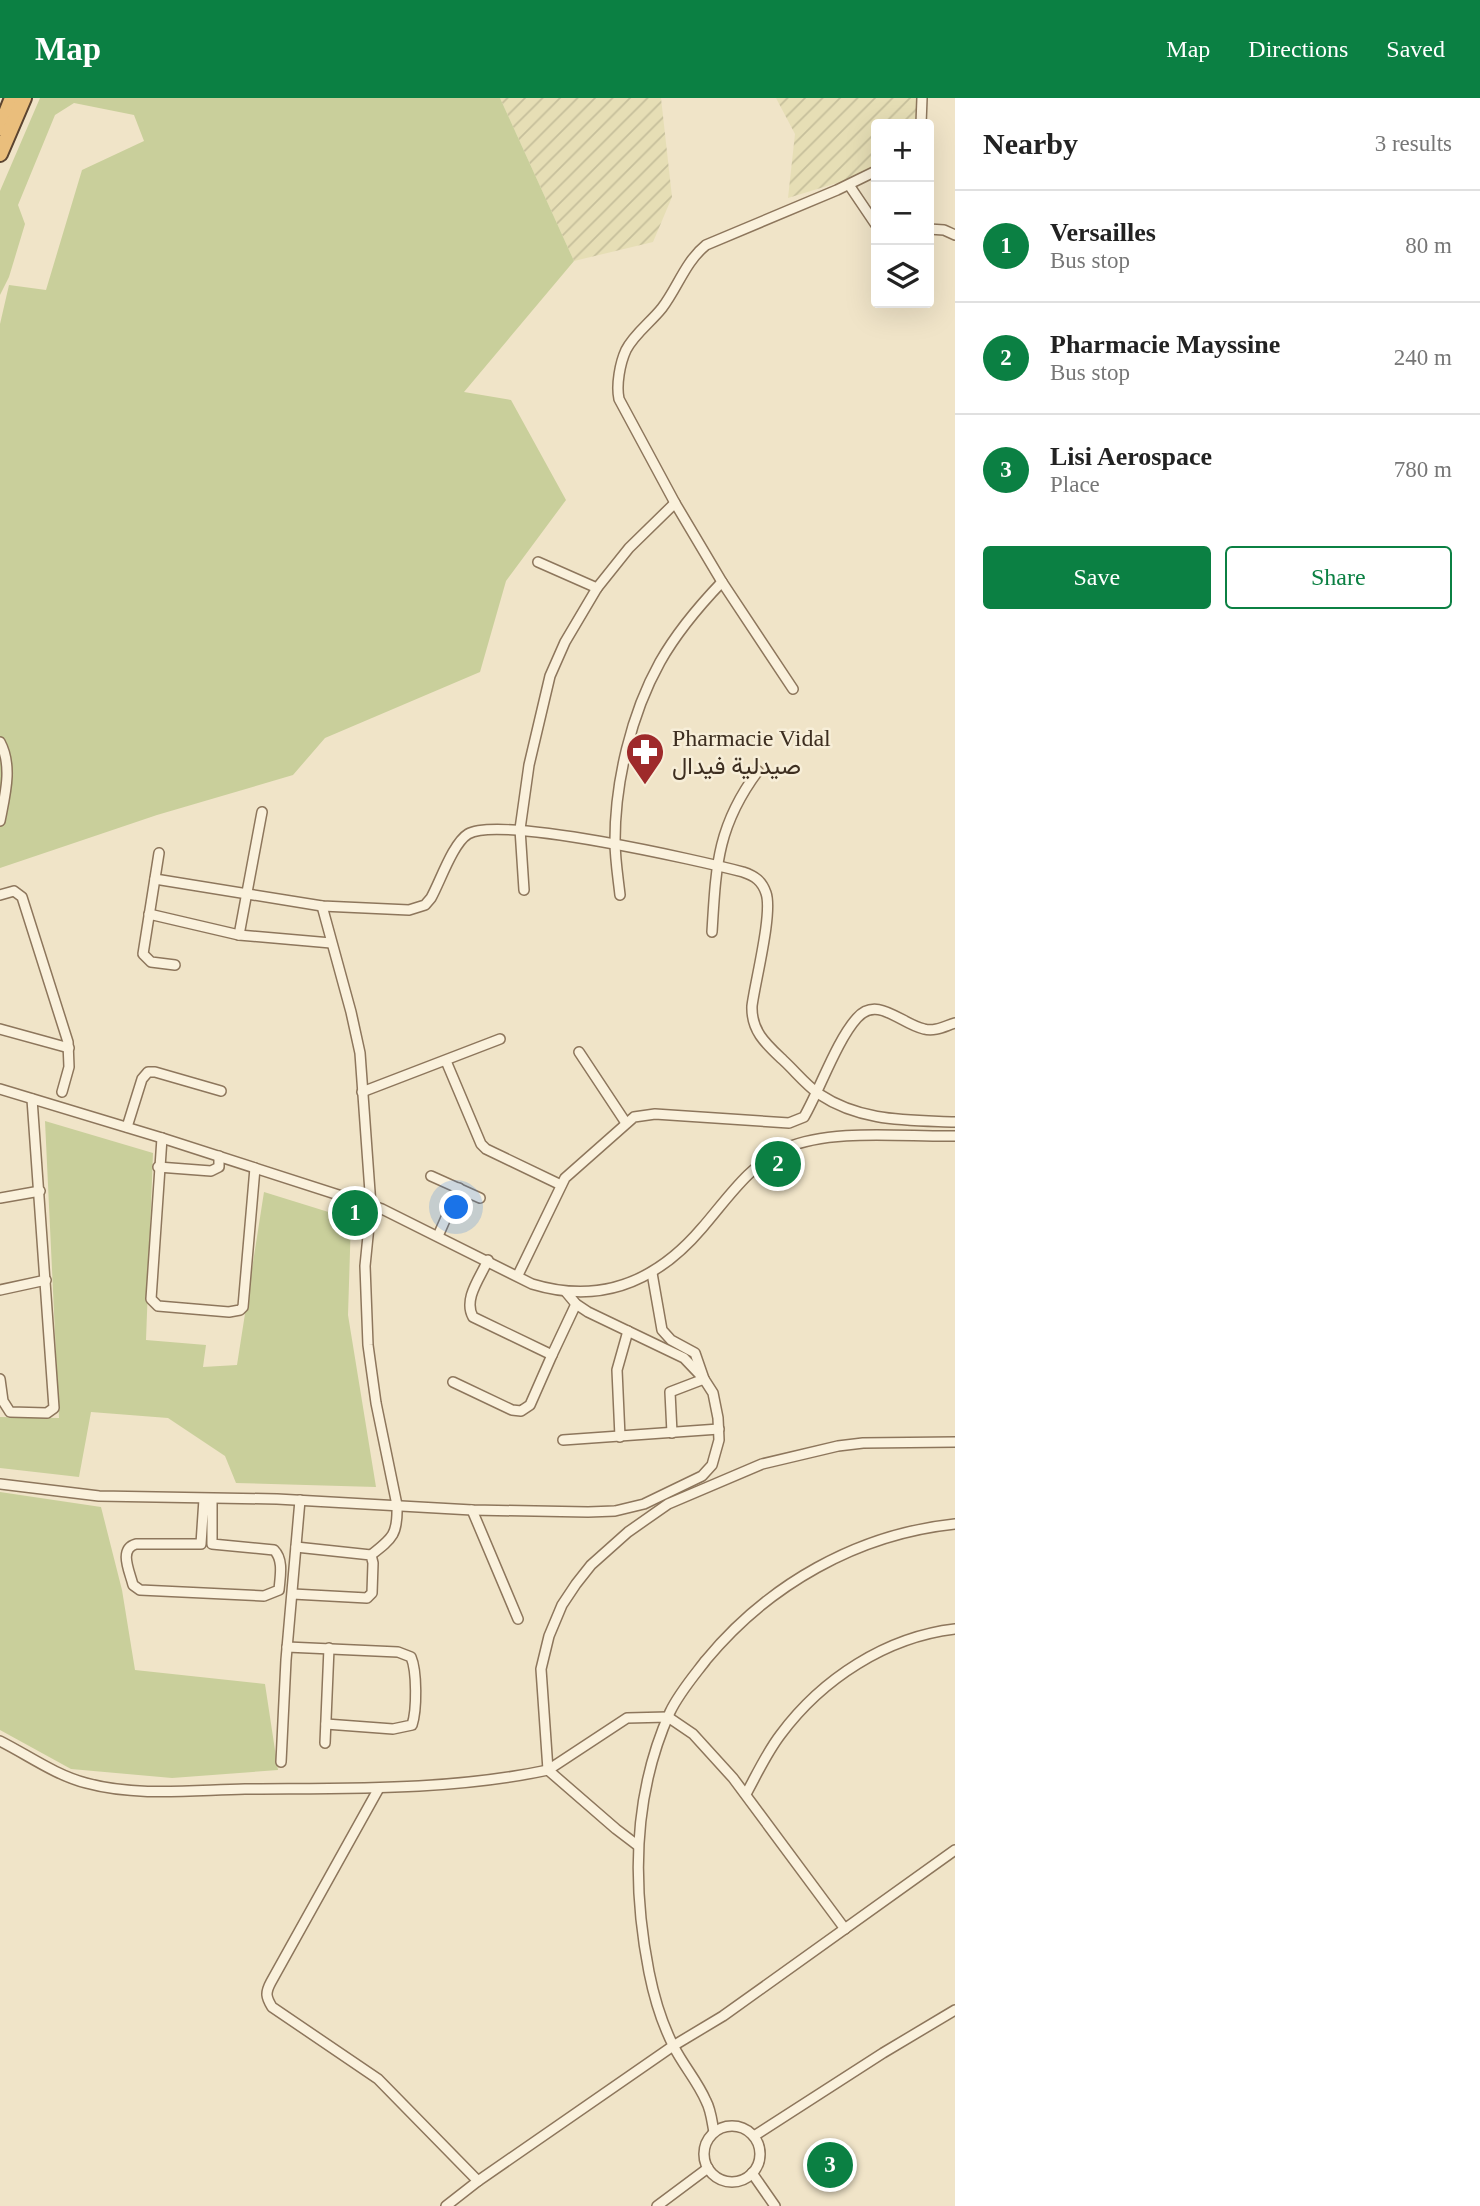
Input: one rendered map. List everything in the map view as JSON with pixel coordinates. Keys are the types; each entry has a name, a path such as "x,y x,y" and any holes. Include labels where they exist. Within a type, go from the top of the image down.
{"highway":[{"path":"0,128 12,98"},
{"path":"0,154 23,98"}],"street":[{"path":"921,119 922,98"},
{"path":"793,690 722,582 675,503 619,399 621,369 626,350 663,307 696,253 706,244 871,174"},
{"path":"849,185 871,218"},
{"path":"934,229 955,235"},
{"path":"524,890 520,829 529,765 550,676 565,642 597,588 629,548 675,503"},
{"path":"538,562 597,588"},
{"path":"620,895 615,844 617,810 632,730 660,663 685,625 722,582"},
{"path":"0,742 7,773 0,821"},
{"path":"712,932 716,865 729,820 744,789 758,771"},
{"path":"239,934 262,812"},
{"path":"155,879 321,906 409,910 425,905 431,898 465,835 475,831 520,829 615,844 716,865 756,877 767,895 768,904 751,1019 762,1040 818,1093 859,1113 876,1118 955,1122"},
{"path":"159,853 143,954 150,962 175,965"},
{"path":"0,895 14,891 22,897 69,1048 69,1067 62,1093"},
{"path":"296,1547 370,1555 392,1539 398,1520 368,1345 365,1266 371,1206 359,1053 321,906"},
{"path":"149,914 239,934 331,943"},
{"path":"517,1275 561,1185 576,1166 634,1117 650,1114 789,1123 804,1117 851,1024 866,1010 874,1007 927,1030 955,1023"},
{"path":"0,1029 69,1048"},
{"path":"362,1092 500,1038"},
{"path":"579,1052 626,1123"},
{"path":"446,1061 481,1144 486,1149 561,1185"},
{"path":"127,1127 142,1079 148,1072 221,1091"},
{"path":"0,1089 371,1206 438,1236 532,1284 566,1292 617,1287 652,1273 686,1246 756,1166 787,1148 813,1139 846,1135 955,1136"},
{"path":"0,1379 3,1401 10,1412 47,1413 54,1408 32,1099"},
{"path":"162,1138 151,1299 158,1306 229,1312 240,1310 245,1302 255,1168"},
{"path":"158,1167 211,1171 219,1167 219,1156"},
{"path":"431,1175 480,1198"},
{"path":"438,1236 459,1188"},
{"path":"0,1198 40,1191"},
{"path":"488,1261 468,1301 472,1317 552,1355"},
{"path":"652,1273 662,1330 671,1340 695,1353 704,1379"},
{"path":"0,1290 46,1280"},
{"path":"0,1484 99,1496 300,1500 472,1510 587,1512 615,1511 644,1504 702,1476 712,1465 717,1452 719,1429 713,1393 704,1379 684,1358 576,1304 566,1292"},
{"path":"453,1382 512,1410 521,1411 530,1405 576,1304"},
{"path":"620,1437 617,1370 628,1331"},
{"path":"672,1433 670,1392 704,1379"},
{"path":"563,1440 719,1429"},
{"path":"638,1845 548,1770 541,1669 549,1636 562,1605 576,1584 591,1565 628,1532 668,1504 762,1464 838,1446 863,1443 955,1442"},
{"path":"208,1499 212,1544 274,1550 278,1553 279,1590 276,1593 264,1597 140,1590 133,1585 126,1553 131,1545 201,1544 208,1499"},
{"path":"281,1762 287,1647 300,1500"},
{"path":"472,1510 518,1619"},
{"path":"714,2132 707,2102 673,2046 659,2011 649,1973 639,1898 639,1820 650,1771 668,1717 691,1678 716,1649 754,1610 799,1577 864,1546 902,1534 955,1524"},
{"path":"293,1594 367,1598 372,1593 373,1563 370,1555"},
{"path":"746,1794 779,1736 808,1702 825,1688 863,1659 893,1645 927,1633 955,1629"},
{"path":"287,1647 398,1652 411,1657 415,1689 412,1725 393,1729 326,1724"},
{"path":"325,1742 329,1648"},
{"path":"0,1741 74,1779 126,1790 379,1788 474,1782 548,1770 627,1718 668,1717 705,1745 746,1794 845,1929"},
{"path":"379,1788 271,1982 266,1992 267,1999 272,2007 378,2078 478,2181"},
{"path":"446,2206 478,2181 673,2046 714,2022 954,1854"},
{"path":"754,2136 955,2010"},
{"path":"722,2127 739,2127 754,2136 760,2151 757,2167 752,2173 741,2180 729,2182 717,2178 708,2168 704,2149 714,2132 722,2127"},
{"path":"657,2206 708,2168"},
{"path":"752,2173 775,2206"}],"shaded area":[{"path":"500,98 661,98 672,197 653,242 574,261"},
{"path":"776,98 921,98 916,119 871,119 871,173 788,198 795,134"}],"green space":[{"path":"40,98 500,98 574,261 464,392 511,400 566,500 506,581 480,672 325,738 293,775 157,815 0,868 0,324 9,285 46,290 82,170 144,141 134,115 74,103 55,115 18,205 25,224 9,277 0,295 0,191"},
{"path":"45,1121 153,1153 146,1340 206,1345 203,1367 237,1365 264,1192 351,1219 348,1315 376,1487 236,1483 225,1456 168,1418 91,1412 79,1477 0,1468 0,1417 59,1418"},
{"path":"0,1492 101,1507 122,1590 135,1670 265,1684 278,1770 172,1778 71,1769 0,1730"}],"place":[{"name":"Pharmacie Vidal صيدلية فيدال","path":"645,786"},
{"name":"Pharmacie Mayssine","path":"778,1164"},
{"name":"Versailles","path":"355,1213"},
{"name":"Lisi Aerospace","path":"830,2165"}]}
